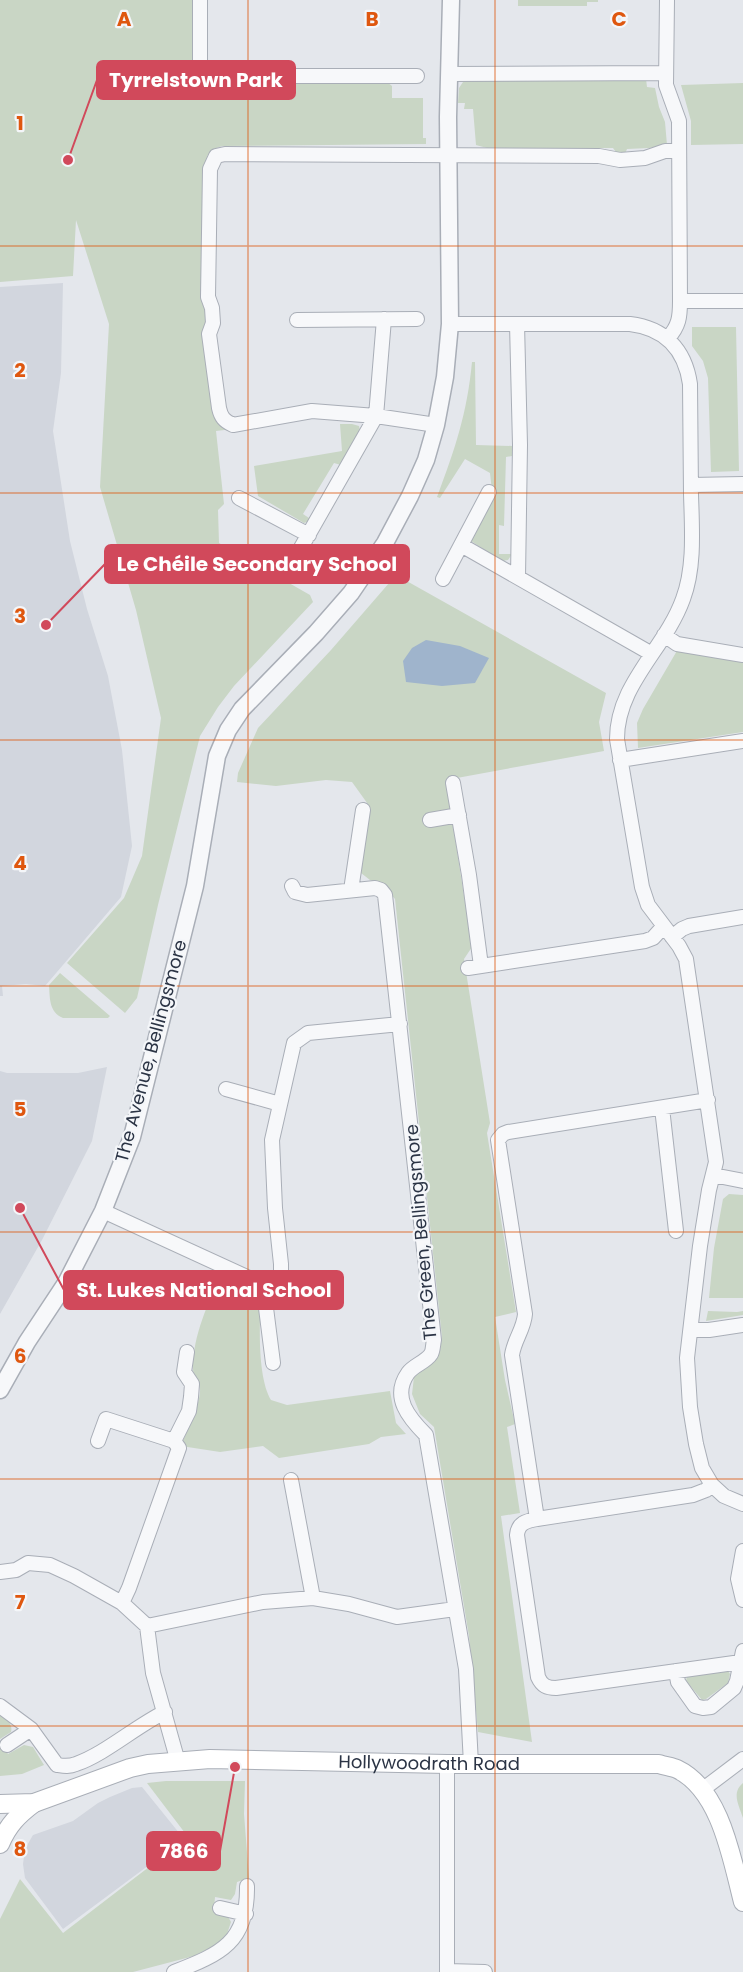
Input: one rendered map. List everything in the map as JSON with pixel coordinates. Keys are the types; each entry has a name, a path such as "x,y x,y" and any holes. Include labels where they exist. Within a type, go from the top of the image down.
{"main road":[{"name":"Hollywoodrath Road","path":"0,1844 7,1828 16,1816 34,1803 130,1768 148,1764 210,1759 249,1759 447,1764 659,1764 677,1769 691,1778 715,1809 743,1902"},
{"name":"Hollywoodrath Road","path":"0,1804 34,1803"}],"street":[{"path":"200,0 200,66 202,72 208,76 417,76"},
{"name":"The Avenue, Bellingsmore","path":"0,1390 27,1342 66,1283 103,1211 132,1137 195,886 217,756 228,730 242,709 316,633 368,569 385,543 426,460 436,425 445,377 450,324 449,74 452,0"},
{"path":"667,0 666,85 679,121 680,301 680,320 668,338"},
{"path":"449,74 666,73"},
{"path":"436,425 376,416 312,411 233,425 225,422 220,415 209,334 213,322 208,297 208,233 211,162 216,156 225,154 449,154 599,156 620,160 645,158 665,151 679,151"},
{"path":"680,301 743,301"},
{"path":"290,567 376,416 384,319"},
{"path":"297,320 417,319"},
{"path":"450,324 641,325 668,338 682,356 688,371 692,540 689,571 683,598 664,635 621,705 617,723 620,760 642,887 648,905 686,959 716,1162 699,1246 687,1358 690,1407 702,1468 712,1485 724,1496 743,1504"},
{"path":"517,324 520,445 518,577"},
{"path":"691,485 743,484"},
{"path":"443,579 489,492"},
{"path":"239,498 309,535"},
{"path":"461,545 652,654"},
{"path":"664,635 677,644 743,655"},
{"path":"620,760 743,741"},
{"path":"453,783 459,815 475,967 645,941 688,926 743,917"},
{"path":"351,890 363,810"},
{"path":"430,820 459,815"},
{"name":"The Green, Bellingsmore","path":"292,886 295,892 307,895 375,888 381,890 385,895 434,1340 430,1354 408,1373 401,1397 408,1415 426,1435 466,1669 471,1764"},
{"path":"273,1363 266,1308 281,1273 281,1264 271,1155 279,1104 294,1043 308,1033 400,1024"},
{"path":"226,1089 279,1104"},
{"path":"537,1519 512,1355 514,1344 525,1323 525,1314 498,1140 508,1132 708,1100"},
{"path":"662,1108 676,1231"},
{"path":"713,1175 743,1181"},
{"path":"103,1211 273,1289"},
{"path":"691,1330 743,1325"},
{"path":"174,1441 189,1411 192,1397 192,1384 184,1371 187,1352"},
{"path":"98,1441 106,1419 174,1441 179,1448 122,1603"},
{"path":"291,1480 313,1598"},
{"path":"676,1671 678,1682 695,1706 711,1707 734,1688 742,1656 676,1671 556,1688 548,1688 541,1683 538,1677 517,1529 527,1521 693,1495 712,1485"},
{"path":"743,1551 738,1579 743,1600"},
{"path":"0,1572 16,1570 28,1563 50,1565 122,1603 147,1626 153,1673 178,1762"},
{"path":"147,1626 263,1602 313,1598 349,1604 397,1617 455,1609"},
{"path":"0,1706 31,1729 57,1764 67,1766 75,1765 93,1756 150,1719 165,1712"},
{"path":"7,1745 31,1729"},
{"path":"702,1790 743,1759"},
{"path":"447,1764 447,1972 485,1972"},
{"path":"174,1972 210,1958 236,1937 246,1914 247,1886"},
{"path":"220,1908 246,1914"}],"shaded area":[{"path":"63,283 61,373 53,431 70,541 87,609 108,676 122,750 132,846 121,897 45,986 26,984 2,986 3,996 0,996 0,287"},
{"path":"107,1067 92,1141 42,1240 0,1314 0,1071 7,1073 78,1073"},
{"path":"142,1787 184,1839 63,1929 25,1878 23,1864 25,1849 33,1835 73,1821 110,1797 132,1788"}],"green space":[{"path":"0,0 195,0 195,84 387,82 392,86 392,98 423,98 423,138 426,138 426,144 222,146 214,149 207,156 204,307 211,310 210,362 233,429 216,431 224,504 218,510 219,543 310,595 313,602 234,686 200,736 137,998 125,1013 67,963 124,898 142,856 161,718 136,610 100,487 109,324 76,220 73,276 0,282"},
{"path":"518,0 598,0 598,2 587,2 587,6 518,6"},
{"path":"470,79 646,79 647,87 655,88 665,122 667,145 627,149 624,156 618,155 613,148 487,148 476,145 473,109 464,109 465,103 458,103 459,88 463,82"},
{"path":"743,83 743,144 691,145 691,121 681,85"},
{"path":"692,327 736,327 739,471 711,472 708,378 703,361 692,346"},
{"path":"472,362 475,362 476,445 513,446 512,456 506,457 504,526 499,525 499,554 512,554 508,560 502,561 471,541 492,491 490,473 465,459 440,498 437,497 459,431"},
{"path":"340,424 359,426 360,431 341,465 334,463 303,514 312,520 304,523 258,496 254,466 342,451"},
{"path":"396,575 606,693 599,722 604,751 446,780 472,947 464,959 490,1123 487,1133 516,1312 495,1317 515,1424 507,1427 520,1513 501,1516 532,1742 478,1732 469,1636 434,1427 420,1414 412,1394 414,1377 440,1351 442,1337 395,899 384,886 361,873 370,807 352,782 326,780 276,786 237,782 238,773 258,728 331,650"},
{"path":"678,649 743,662 743,732 638,748 637,723"},
{"path":"60,973 110,1016 108,1018 63,1018 58,1015 51,1004 49,985"},
{"path":"729,1194 743,1195 743,1298 709,1298 714,1248 723,1199"},
{"path":"221,1275 262,1292 261,1363 266,1390 271,1400 287,1405 390,1391 396,1423 406,1434 381,1437 369,1444 279,1458 263,1446 220,1452 181,1446 200,1395 193,1370 198,1332"},
{"path":"708,1311 743,1311 743,1315 706,1321"},
{"path":"727,1669 730,1674 728,1683 706,1699 702,1700 686,1681 687,1676"},
{"path":"0,1715 9,1722 11,1732 0,1739"},
{"path":"0,1741 8,1754 24,1745 33,1747 44,1765 22,1774 0,1776"},
{"path":"245,1781 244,1814 249,1878 237,1882 235,1894 231,1900 215,1897 214,1910 227,1915 231,1922 227,1934 218,1944 194,1956 133,1972 0,1972 0,1919 20,1879 63,1933 188,1837 147,1783"},
{"path":"743,1783 743,1818 738,1804 737,1791"}],"water":[{"path":"426,640 460,646 489,658 475,683 442,686 406,682 403,661 412,648"}],"place":[{"name":"Tyrrelstown Park","path":"68,160"},
{"name":"Le Chéile Secondary School","path":"46,625"},
{"name":"St. Lukes National School","path":"20,1208"},
{"name":"7866","path":"235,1767"}]}
